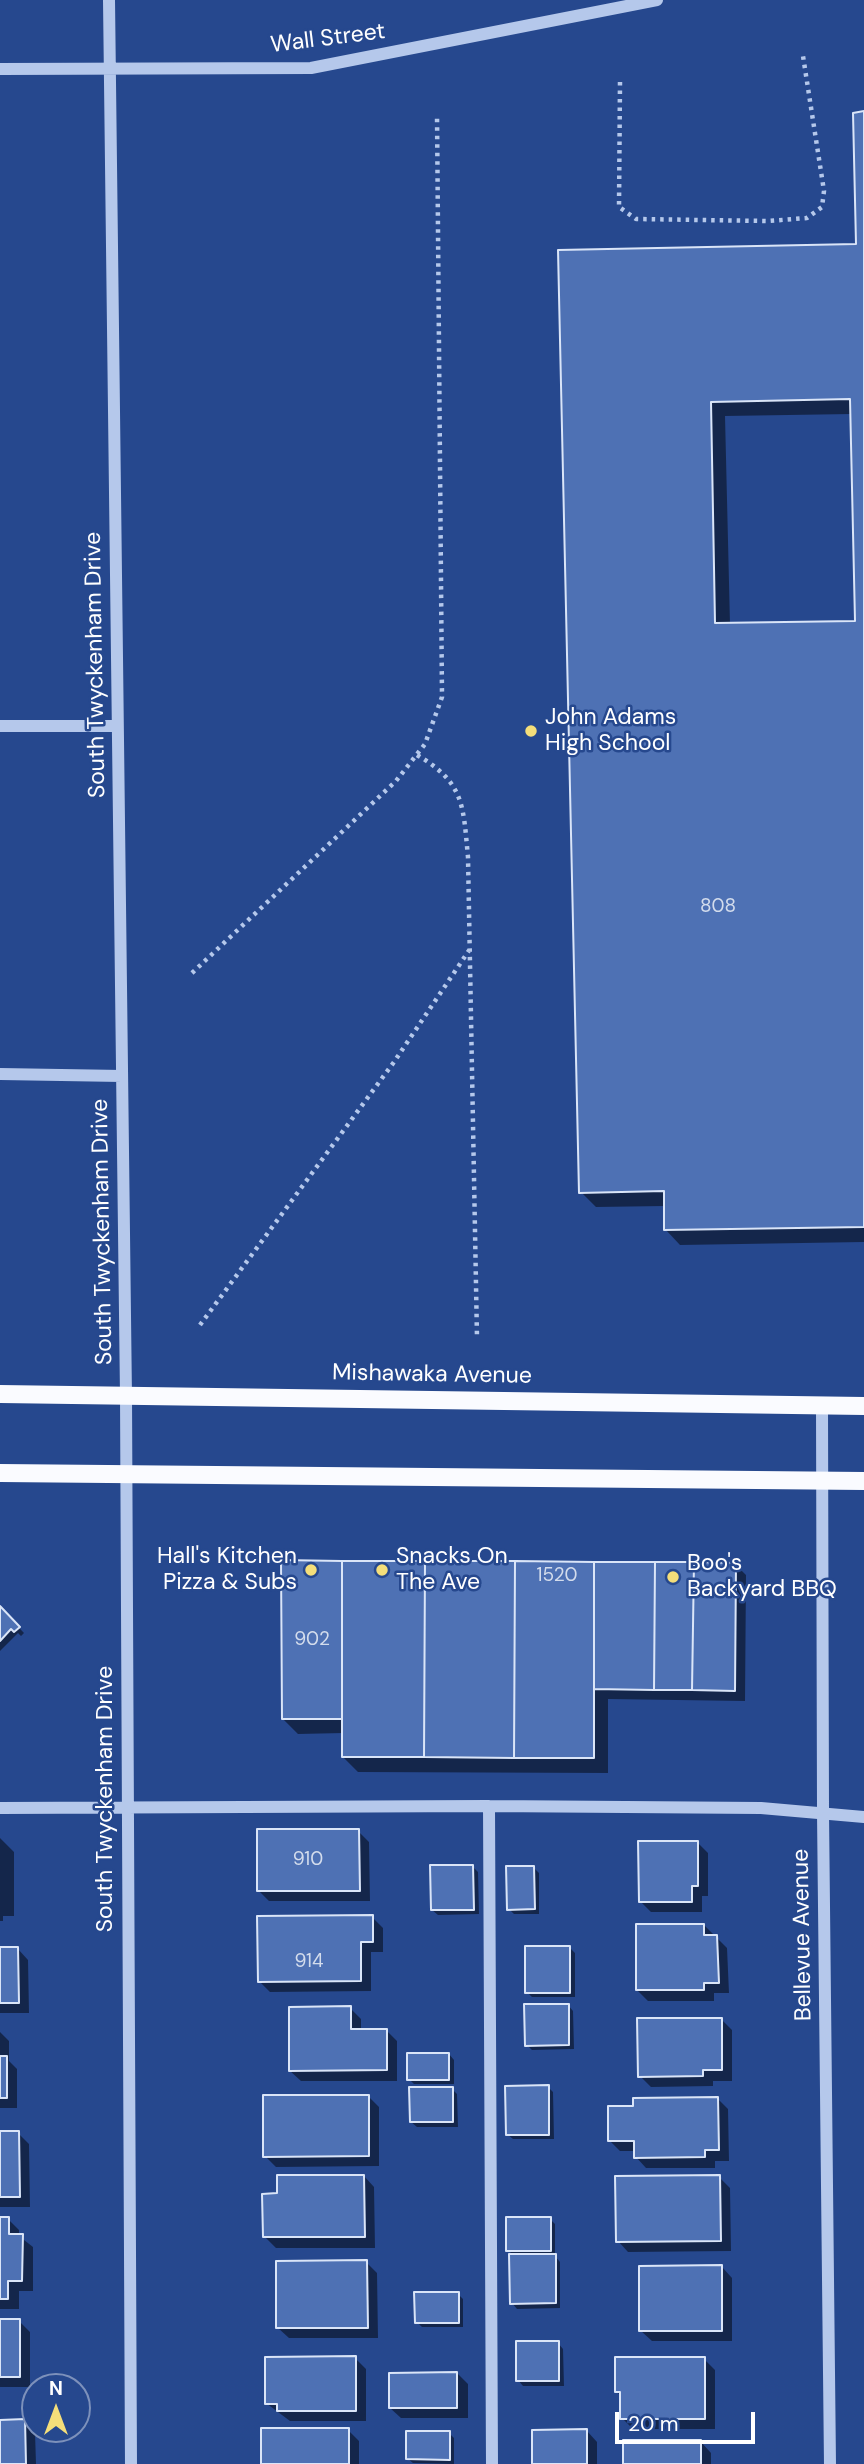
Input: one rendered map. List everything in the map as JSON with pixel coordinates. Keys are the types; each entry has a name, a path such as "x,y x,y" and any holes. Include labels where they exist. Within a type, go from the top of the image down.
{"main road":[{"name":"Mishawaka Avenue","path":"0,1394 864,1406"},
{"path":"0,1472 864,1481"}],"street":[{"name":"South Twyckenham Drive","path":"109,0 126,1473 131,2464"},
{"name":"Wall Street","path":"0,69 311,68 657,0"},
{"path":"0,726 117,726"},
{"path":"0,1074 122,1076"},
{"name":"Bellevue Avenue","path":"822,1406 822,1813 830,2464"},
{"path":"489,1806 492,2464"},
{"path":"0,1808 761,1808 864,1817"}],"path":[{"path":"620,82 619,207 636,219 768,221 807,218 822,207 824,191 803,56"},
{"path":"192,973 396,781 425,744 442,698 437,114"},
{"path":"417,755 443,771 463,803 468,858 477,1338"},
{"path":"200,1325 394,1062 470,948"}],"building":[{"name":"John Adams High School","path":"864,111 864,1227 664,1230 664,1191 579,1193 558,250 856,244 853,113","holes":["850,399 855,621 715,623 711,402"]},
{"path":"281,1560 342,1561 342,1719 282,1719"},
{"path":"342,1561 425,1561 424,1757 342,1757"},
{"path":"425,1561 515,1561 514,1758 424,1757"},
{"path":"515,1561 594,1562 594,1758 514,1758"},
{"path":"594,1562 655,1562 654,1690 594,1689"},
{"path":"655,1562 694,1562 692,1690 654,1690"},
{"path":"694,1562 736,1563 735,1691 692,1690"},
{"path":"0,1606 20,1627 14,1632 11,1629 0,1641"},
{"path":"257,1829 359,1829 360,1891 257,1891"},
{"path":"638,1841 698,1841 698,1886 692,1886 692,1902 639,1902"},
{"path":"430,1865 473,1865 474,1910 431,1910"},
{"path":"506,1866 534,1866 535,1909 507,1910"},
{"path":"373,1915 373,1942 361,1942 361,1981 258,1982 257,1916"},
{"path":"636,1924 704,1924 704,1935 717,1935 719,1983 704,1983 704,1990 636,1990"},
{"path":"525,1946 570,1946 570,1993 525,1993"},
{"path":"0,1947 18,1947 19,2003 0,2003"},
{"path":"524,2004 569,2004 569,2045 525,2046"},
{"path":"351,2006 351,2029 387,2029 387,2070 289,2071 289,2007"},
{"path":"637,2018 722,2018 722,2070 703,2070 703,2076 638,2077"},
{"path":"407,2053 449,2053 449,2080 407,2080"},
{"path":"0,2056 7,2056 7,2098 0,2098"},
{"path":"549,2085 549,2135 506,2135 505,2086"},
{"path":"409,2087 453,2087 453,2122 410,2122"},
{"path":"263,2095 369,2095 369,2156 263,2157"},
{"path":"718,2097 719,2150 705,2150 705,2157 634,2158 634,2141 608,2141 608,2106 633,2106 633,2098"},
{"path":"0,2131 19,2131 20,2197 0,2197"},
{"path":"277,2175 364,2175 365,2237 263,2237 262,2194 277,2193"},
{"path":"720,2175 721,2241 616,2242 615,2176"},
{"path":"0,2217 9,2217 9,2234 23,2234 22,2281 8,2281 8,2299 0,2299"},
{"path":"506,2217 551,2217 551,2251 506,2251"},
{"path":"509,2254 556,2254 556,2303 510,2304"},
{"path":"367,2260 368,2328 276,2328 276,2261"},
{"path":"722,2265 722,2331 639,2331 639,2266"},
{"path":"414,2292 459,2292 459,2323 415,2323"},
{"path":"0,2319 20,2319 20,2377 0,2377"},
{"path":"516,2341 559,2341 559,2381 516,2381"},
{"path":"356,2356 356,2411 277,2411 277,2404 265,2404 265,2357"},
{"path":"615,2357 705,2357 705,2419 620,2419 620,2392 615,2392"},
{"path":"457,2372 457,2408 389,2408 389,2373"},
{"path":"21,2419 21,2443 26,2443 26,2464 0,2464 0,2420"},
{"path":"261,2428 349,2428 349,2464 261,2464"},
{"path":"587,2429 587,2464 532,2464 532,2430"},
{"path":"406,2431 450,2431 450,2460 406,2459"},
{"path":"623,2440 701,2440 701,2464 623,2464"}],"place":[{"name":"John Adams High School","path":"531,731"},
{"name":"Hall's Kitchen Pizza & Subs","path":"311,1570"},
{"name":"Snacks On The Ave","path":"382,1570"},
{"name":"Boo's Backyard BBQ","path":"673,1577"}]}
